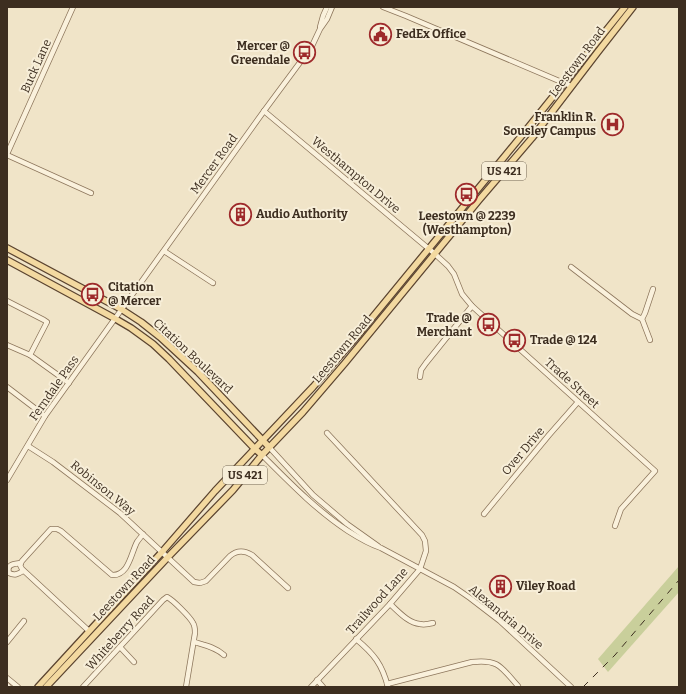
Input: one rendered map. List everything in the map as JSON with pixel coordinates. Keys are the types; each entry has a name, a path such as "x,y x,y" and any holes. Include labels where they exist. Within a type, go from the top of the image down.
{"main road":[{"name":"Leestown Road","path":"46,687 233,490 269,447 303,412 345,363 532,138 622,17 625,7"},
{"name":"Leestown Road","path":"38,687 358,335 564,84 622,17 633,7"},
{"name":"Citation Boulevard","path":"7,248 121,309 160,336 198,372 269,447"},
{"name":"Citation Boulevard","path":"7,260 114,318 153,344 170,359 262,455"},
{"path":"68,664 69,660 88,637 89,631"}],"street":[{"name":"Buck Lane","path":"7,154 73,7"},
{"name":"Mercer Road","path":"320,29 326,7"},
{"name":"Mercer Road","path":"121,309 312,46 332,7"},
{"path":"383,7 571,86"},
{"name":"Westhampton Drive","path":"264,111 435,254"},
{"path":"7,154 91,193"},
{"path":"164,251 213,282"},
{"name":"Trade Street","path":"435,254 454,274 462,294 472,306 655,471 621,510 615,526"},
{"path":"572,267 632,314 642,319 650,340"},
{"path":"642,319 653,289"},
{"path":"7,302 47,322 30,355"},
{"path":"420,377 421,370 426,363 472,306"},
{"name":"Ferndale Pass","path":"7,480 45,416 121,309"},
{"path":"7,345 30,355 69,383"},
{"path":"7,387 45,416"},
{"name":"Over Drive","path":"484,514 578,402"},
{"name":"Trailwood Lane","path":"311,687 390,604 420,569 426,551 426,541 422,535 327,433"},
{"name":"Robinson Way","path":"28,446 53,462 120,513 194,582 200,583 208,580 234,553 242,551 252,555 288,588"},
{"name":"Alexandria Drive","path":"269,447 312,495 347,524 372,540 381,548"},
{"name":"Alexandria Drive","path":"262,455 302,495 338,524 371,545 381,548 463,593 484,608 571,687"},
{"path":"89,631 23,571 20,567 22,561 51,529 57,529 61,530 112,575 117,575 123,571 129,563 137,541 143,534"},
{"path":"21,563 11,564 8,569 9,573 12,574 23,571"},
{"name":"Whiteberry Road","path":"83,687 167,597 193,622 195,628 186,687"},
{"path":"390,604 414,623 433,623"},
{"path":"7,642 24,621"},
{"path":"356,639 369,650 378,662 386,676 388,685 472,662 482,661 492,662 500,666 518,686"},
{"path":"194,642 214,648 224,655"},
{"path":"120,647 134,662"},
{"path":"7,678 18,687"},
{"path":"317,680 323,687"}],"green space":[{"path":"679,566 679,592 608,672 598,659"}],"railway":[{"path":"583,687 615,655 679,580"}],"place":[{"name":"FedEx Office","path":"380,34"},
{"name":"Mercer @ Greendale","path":"305,53"},
{"name":"Franklin R. Sousley Campus","path":"612,124"},
{"name":"Leestown @ 2239 (Westhampton)","path":"467,195"},
{"name":"Audio Authority","path":"241,214"},
{"name":"Citation @ Mercer","path":"93,294"},
{"name":"Trade @ Merchant","path":"488,325"},
{"name":"Trade @ 124","path":"515,340"},
{"name":"Viley Road","path":"501,586"}]}
